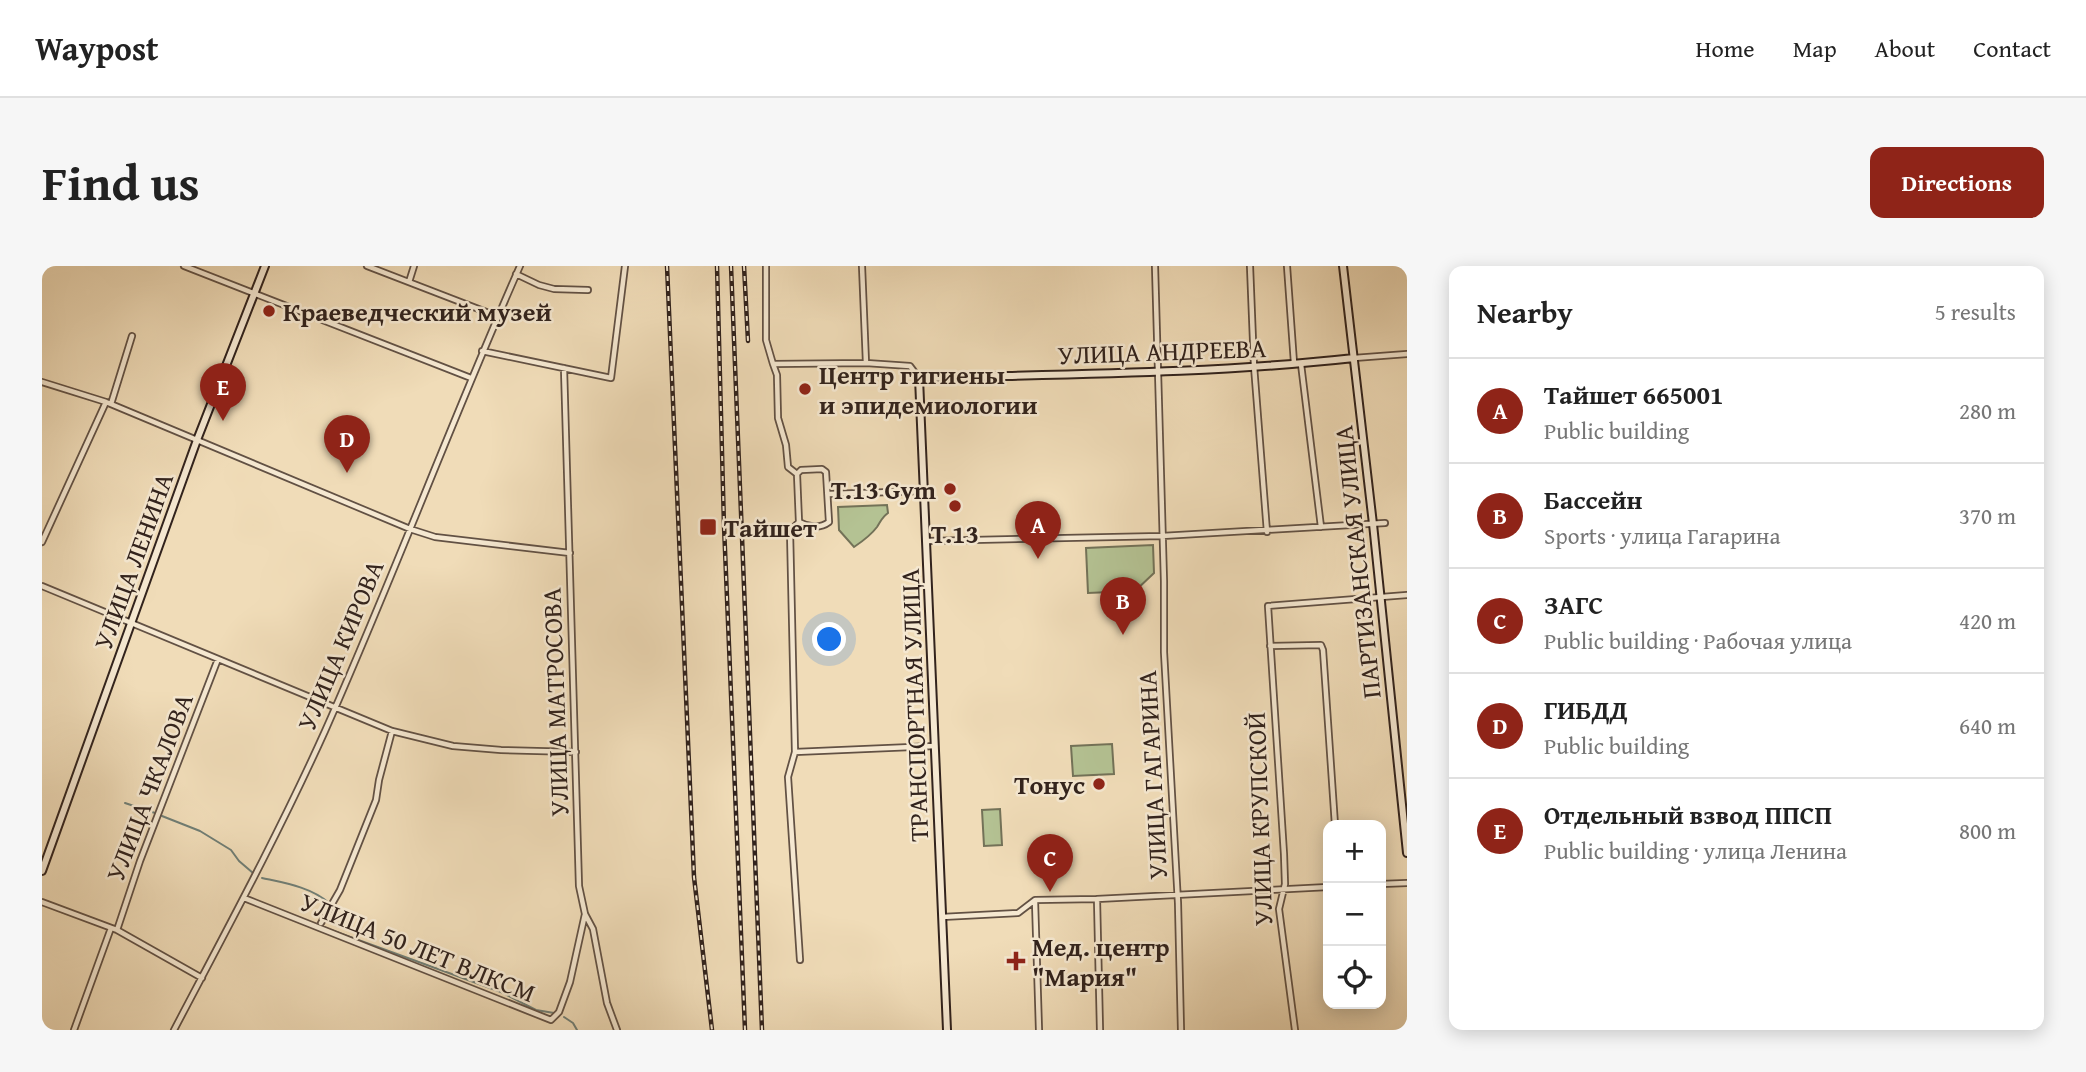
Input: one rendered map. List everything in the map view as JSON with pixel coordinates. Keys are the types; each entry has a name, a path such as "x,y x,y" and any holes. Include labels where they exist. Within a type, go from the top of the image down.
{"main road":[{"name":"УЛИЦА ЛЕНИНА","path":"42,871 197,440 265,266"},
{"name":"ПАРТИЗАНСКАЯ УЛИЦА","path":"1343,266 1407,853"},
{"name":"УЛИЦА АНДРЕЕВА","path":"919,378 1158,372 1354,358"},
{"name":"ТРАНСПОРТНАЯ УЛИЦА","path":"919,378 947,1030"}],"street":[{"path":"184,266 471,378"},
{"path":"368,266 489,313 496,320"},
{"path":"409,282 414,266"},
{"name":"УЛИЦА КИРОВА","path":"174,1030 275,838 335,709 482,351 520,266"},
{"path":"482,351 611,378 625,266"},
{"path":"766,266 766,340 776,375 778,418 786,446 788,467 797,474"},
{"path":"862,266 866,363"},
{"name":"УЛИЦА ГАГАРИНА","path":"1155,266 1164,652 1177,894 1181,1030"},
{"path":"1250,266 1266,531"},
{"path":"1287,266 1321,527"},
{"path":"516,274 554,289 587,290"},
{"path":"42,542 108,403 132,336"},
{"name":"УЛИЦА АНДРЕЕВА","path":"1354,358 1407,354"},
{"path":"773,365 866,363 910,366 919,378"},
{"name":"УЛИЦА МАТРОСОВА","path":"564,368 579,886 585,914 593,929 607,1003 617,1030"},
{"path":"42,382 108,403 410,529 435,537 570,553"},
{"path":"799,522 807,527 824,526 829,522 829,494 826,472 822,469 801,470 797,474 799,522 790,531 794,752 788,778 800,960"},
{"path":"829,494 925,491"},
{"path":"927,541 1162,536 1385,523"},
{"path":"42,586 392,731 453,746 576,752"},
{"path":"1380,597 1407,595"},
{"name":"УЛИЦА КРУПСКОЙ","path":"1295,1030 1279,909 1285,878 1268,606 1380,597"},
{"path":"1270,646 1321,645 1323,650 1335,820"},
{"name":"УЛИЦА ЧКАЛОВА","path":"74,1030 218,659"},
{"path":"321,923 340,890 376,800 392,731"},
{"path":"794,752 935,746"},
{"path":"1386,884 1407,883"},
{"path":"942,917 1018,913 1035,900 1323,887"},
{"name":"УЛИЦА 50 ЛЕТ ВЛКСМ","path":"244,898 551,1020 559,1012 570,982 585,914"},
{"path":"1097,899 1100,1030"},
{"path":"1035,900 1039,1030"},
{"path":"42,902 114,929 202,978"}],"green space":[{"path":"887,505 888,513 877,527 854,547 839,530 838,507"},
{"path":"1153,545 1154,573 1135,591 1088,593 1086,548"},
{"path":"1112,744 1114,774 1073,776 1071,746"},
{"path":"1000,809 1002,845 984,846 982,810"}],"waterway":[{"path":"125,803 155,813"},
{"path":"162,816 200,831 231,850 253,873"},
{"path":"262,878 306,889 329,903 319,925"},
{"path":"331,930 501,992 536,1010 554,1013"},
{"path":"564,1017 573,1023 577,1030"}],"railway":[{"path":"667,266 694,877 712,1030"},
{"path":"717,266 724,526 745,1030"},
{"path":"731,266 762,1030"},
{"path":"744,266 748,341"}],"place":[{"name":"Краеведческий музей","path":"269,311"},
{"name":"Центр гигиены и эпидемиологии","path":"805,389"},
{"name":"Отдельный взвод ППСП","path":"223,421"},
{"name":"ГИБДД","path":"347,473"},
{"name":"T.13 Gym","path":"950,489"},
{"name":"T.13","path":"955,506"},
{"name":"Тайшет","path":"708,527"},
{"name":"Тайшет 665001","path":"1038,559"},
{"name":"Бассейн","path":"1123,635"},
{"name":"Тонус","path":"1099,784"},
{"name":"ЗАГС","path":"1050,892"},
{"name":"Мед. центр \"Мария\"","path":"1016,961"}]}
